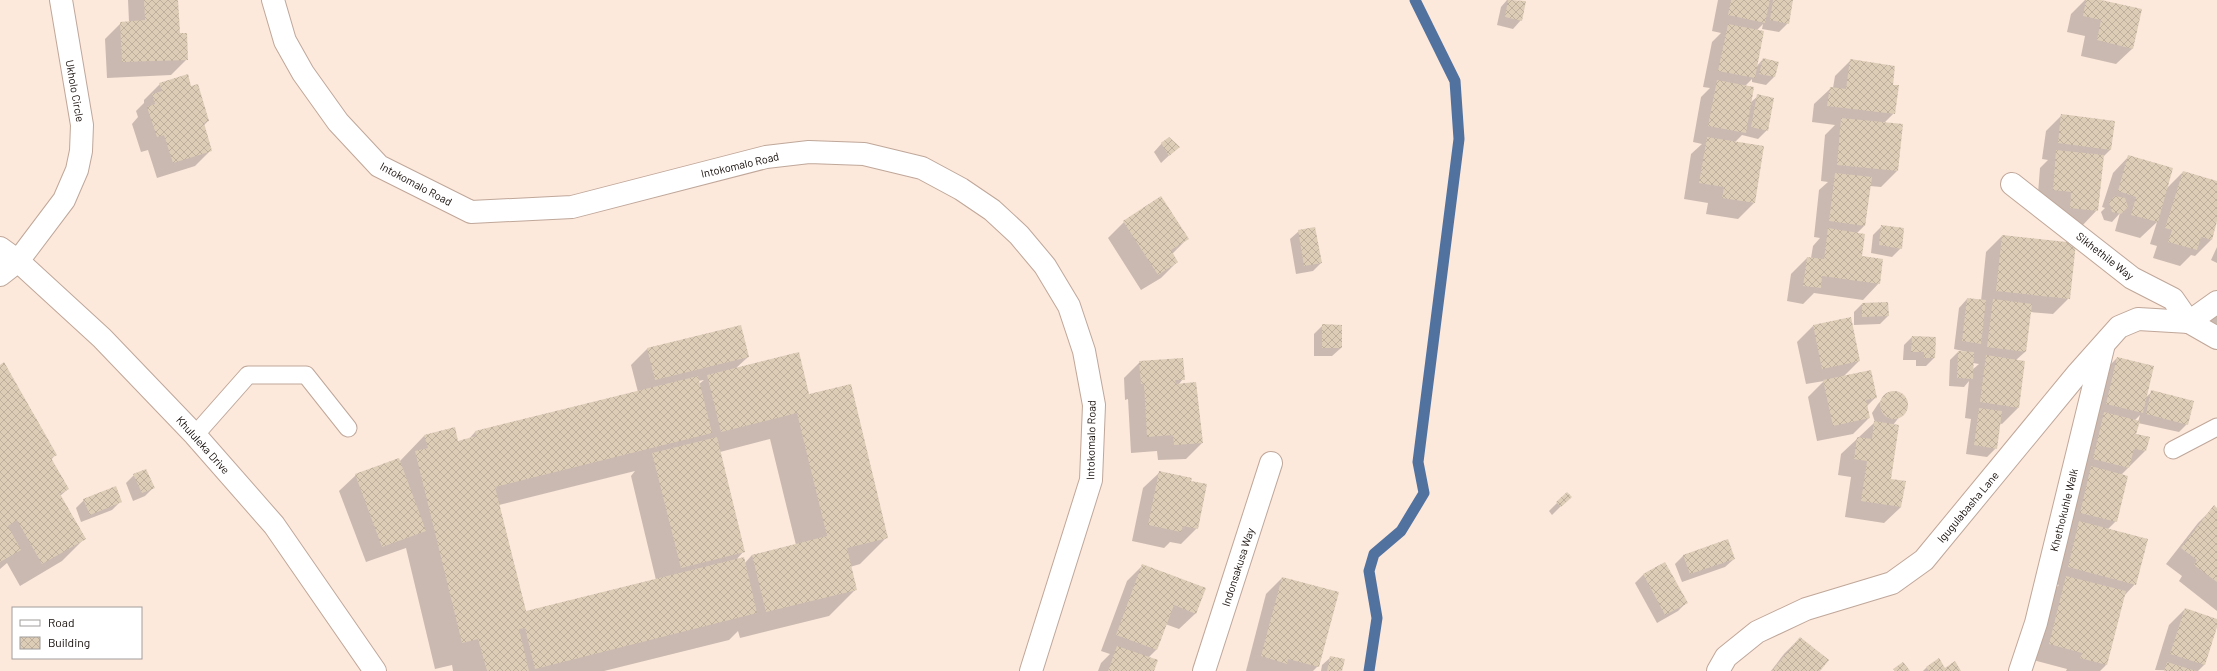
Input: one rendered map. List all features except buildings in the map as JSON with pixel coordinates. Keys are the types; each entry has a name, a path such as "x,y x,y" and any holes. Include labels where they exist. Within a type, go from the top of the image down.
{"street":[{"name":"Ukholo Circle","path":"0,275 18,260 64,200 77,170 81,151 82,125 60,0"},
{"name":"Intokomalo Road","path":"273,0 285,41 303,73 338,122 379,166 471,212 572,207 766,157 809,152 864,154 922,168 961,189 992,210 1019,235 1045,266 1069,306 1084,351 1094,405 1092,480 1031,671"},
{"name":"Sikhethile Way","path":"2012,184 2132,278 2173,299 2189,322 2217,338"},
{"name":"Khululeka Drive","path":"0,248 18,260 102,338 195,435 274,525 375,671"},
{"path":"2189,322 2217,302"},
{"name":"Igugulabasha Lane","path":"1718,671 1726,657 1757,632 1806,609 1892,583 1924,560 2073,379 2103,347 2119,327 2138,319 2189,322"},
{"name":"Khethokuhle Walk","path":"2020,671 2036,623 2103,347"},
{"name":"Indonsakusa Way","path":"1204,671 1271,463"}],"lane":[{"path":"195,435 248,375 306,374 348,428"},
{"path":"2173,450 2217,427"}],"waterway":[{"path":"1369,671 1377,618 1369,571 1374,554 1401,531 1424,493 1418,462 1459,139 1455,81 1415,0"}]}
